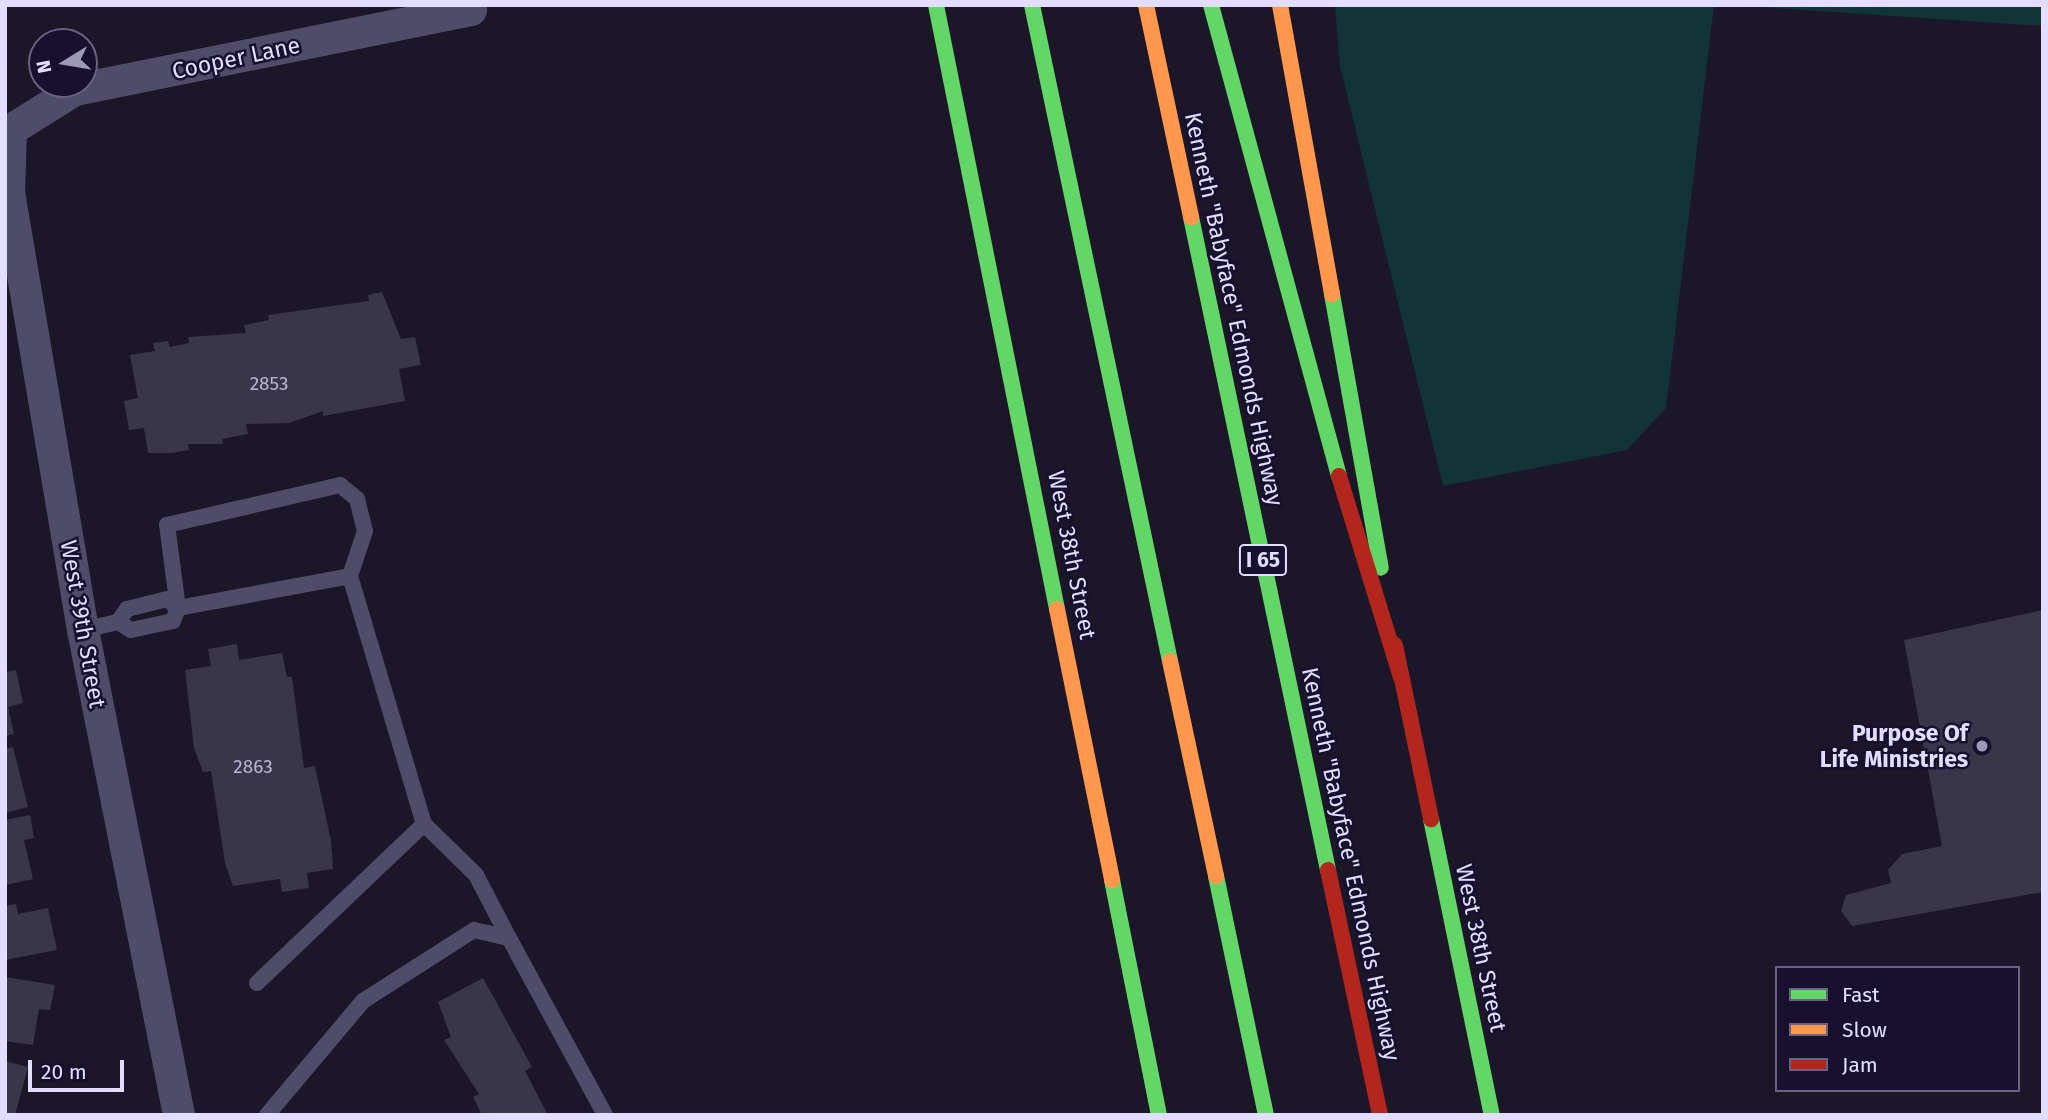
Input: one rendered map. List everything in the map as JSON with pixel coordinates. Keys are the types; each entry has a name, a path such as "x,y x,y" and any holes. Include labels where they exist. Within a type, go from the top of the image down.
{"main road":[{"name":"West 38th Street","path":"936,5 1159,1115"},
{"path":"1032,5 1266,1115"},
{"name":"Kenneth \"Babyface\" Edmonds Highway","path":"1146,5 1380,1115"},
{"path":"1211,5 1316,399 1401,678"},
{"name":"West 38th Street","path":"1280,5 1401,678 1492,1115"}],"street":[{"name":"Cooper Lane","path":"11,130 75,90 471,10"},
{"name":"West 39th Street","path":"11,130 9,194 83,630 179,1115"}],"lane":[{"path":"177,608 167,525 340,485 357,499 365,531 350,576 424,824 476,875 605,1115"},
{"path":"177,608 350,576"},
{"path":"83,630 118,622 127,609 167,599 177,608"},
{"path":"257,983 424,824"},
{"path":"267,1115 363,1001 474,930 509,938"}],"green space":[{"path":"1335,5 1714,5 1666,408 1627,450 1443,486 1340,66"},
{"path":"1730,5 2043,5 2043,26"}],"building":[{"path":"382,292 401,339 415,337 421,365 399,369 405,401 323,416 323,411 289,423 246,424 248,434 222,439 223,444 188,444 189,450 172,453 148,453 144,428 129,430 124,401 138,398 130,355 155,351 153,343 168,341 170,347 189,343 188,337 246,333 244,325 269,320 268,315 369,301 368,295"},
{"name":"Purpose Of Life Ministries","path":"2043,610 2043,892 1852,926 1841,911 1846,895 1891,883 1888,870 1902,854 1942,846 1904,640"},
{"path":"237,644 239,660 282,653 287,677 292,677 304,768 315,766 331,841 333,869 307,873 309,888 282,892 280,879 233,886 225,863 211,771 203,772 194,748 185,670 211,666 208,649"},
{"path":"16,670 23,703 8,707 14,734 5,736 5,672"},
{"path":"13,747 28,807 5,813 5,749"},
{"path":"30,815 34,838 24,840 33,879 5,885 5,820"},
{"path":"16,904 18,914 48,908 57,950 5,960 5,906"},
{"path":"5,977 55,985 50,1010 39,1009 33,1045 5,1041"},
{"path":"483,978 532,1067 525,1071 548,1115 482,1115 473,1097 479,1094 444,1040 451,1037 438,1002"},
{"path":"5,1061 28,1067 15,1115 5,1115"}],"traffic: fast":[{"path":"936,5 1057,609"},
{"path":"1032,5 1170,661"},
{"path":"1211,5 1339,476"},
{"path":"1191,217 1328,870"},
{"path":"1332,294 1381,568"},
{"path":"1431,819 1492,1115"},
{"path":"1216,876 1266,1115"},
{"path":"1112,880 1159,1115"}],"traffic: slow":[{"path":"1146,5 1191,217"},
{"path":"1280,5 1332,294"},
{"path":"1057,609 1112,880"},
{"path":"1170,661 1216,876"}],"traffic: jam":[{"path":"1339,476 1401,678"},
{"path":"1395,645 1431,819"},
{"path":"1328,870 1380,1115"}],"place":[{"name":"Purpose Of Life Ministries","path":"1982,746"}]}
